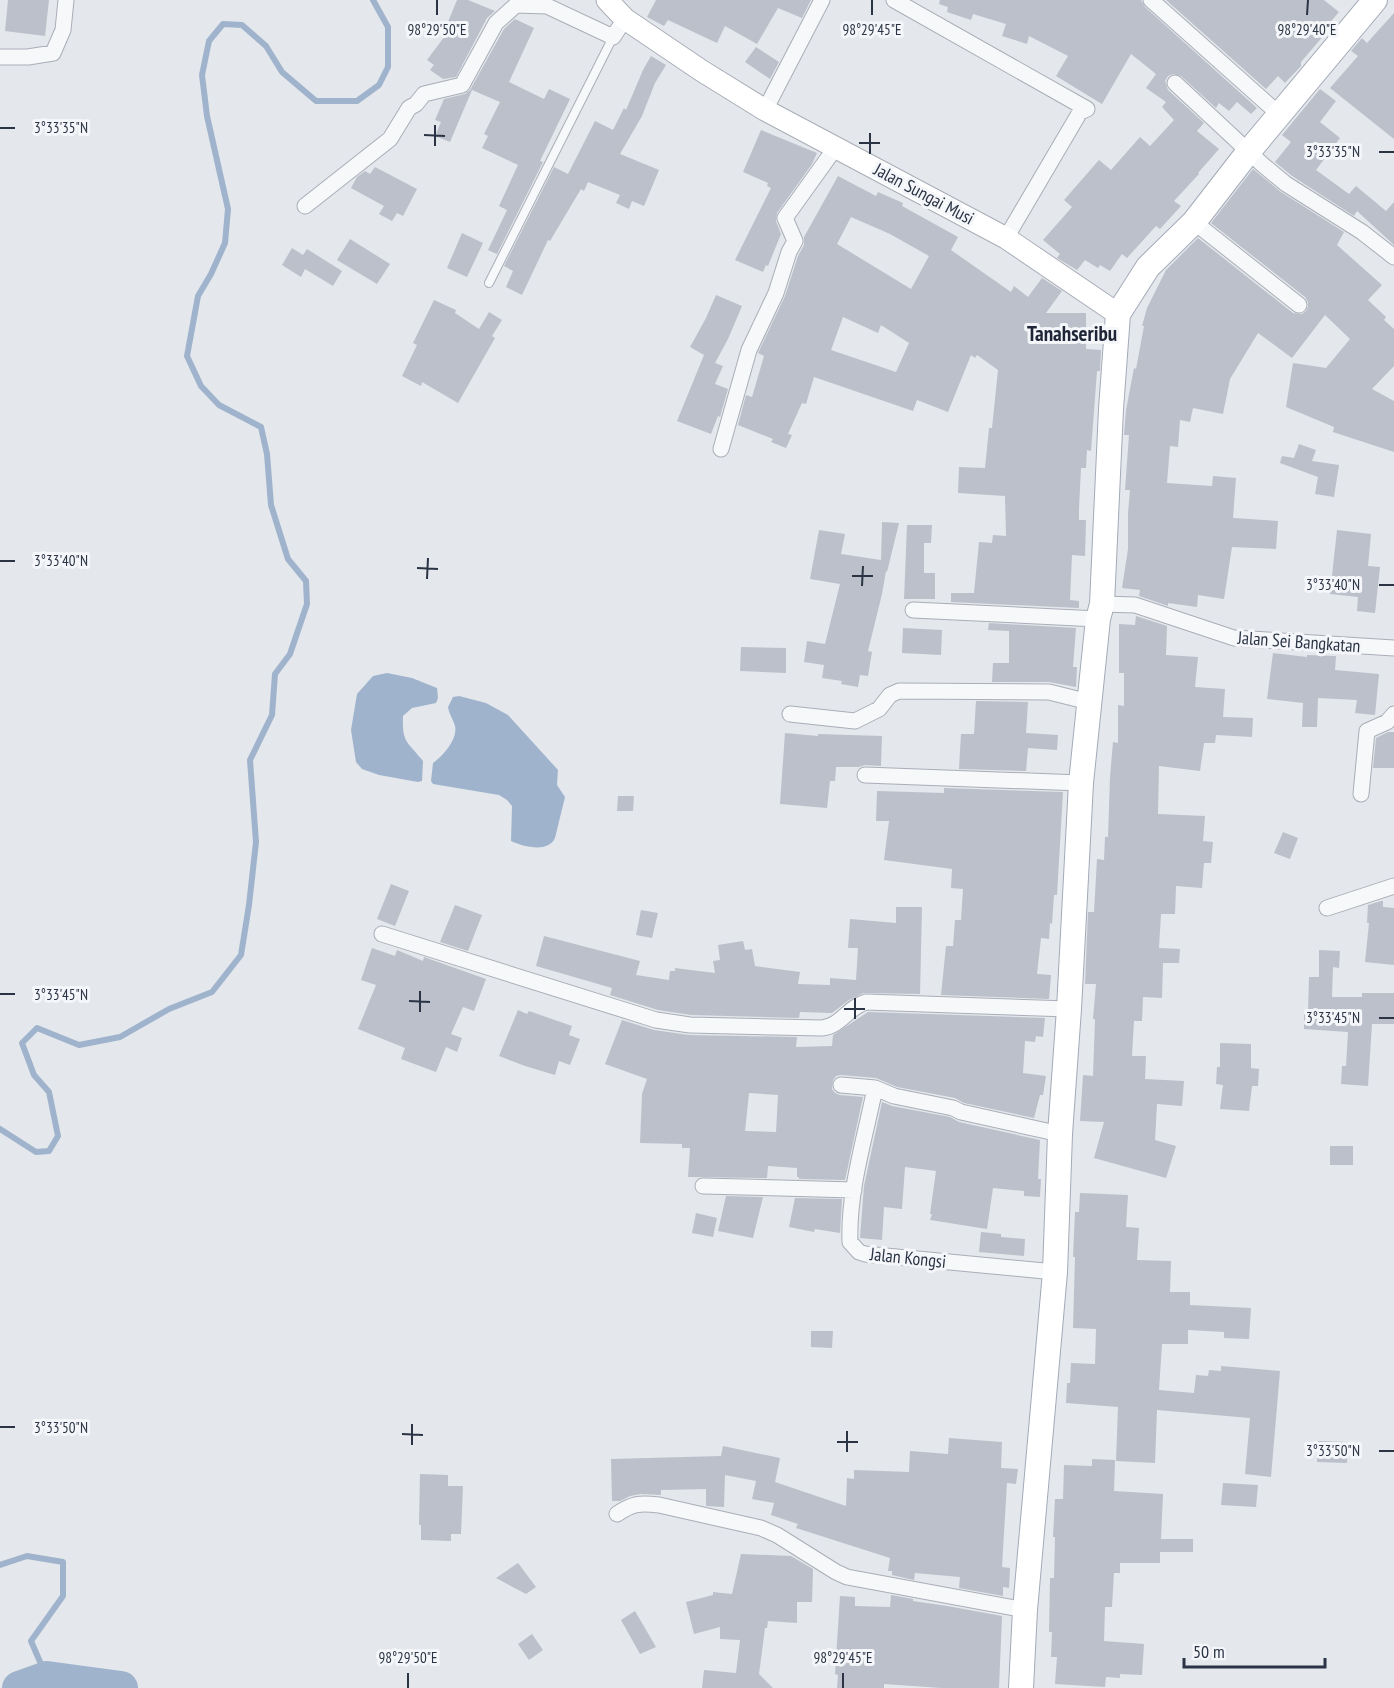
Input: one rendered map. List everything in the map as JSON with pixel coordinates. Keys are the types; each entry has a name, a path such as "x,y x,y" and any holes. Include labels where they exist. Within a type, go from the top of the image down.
{"main road":[{"name":"Jalan Sungai Musi","path":"607,0 625,19 765,110 1006,238 1118,314"},
{"path":"1021,1688 1025,1610 1055,1272 1060,1134 1081,783 1100,611 1118,314 1148,267 1194,222 1369,2"}],"street":[{"path":"0,57 28,57 53,53 63,30 66,0"},
{"path":"765,110 822,0"},
{"path":"894,0 1087,109 1080,112 1006,238"},
{"path":"1151,0 1280,115"},
{"path":"305,206 390,139 409,108 416,104 424,94 462,85 496,23 516,5 547,6 613,37 625,19"},
{"path":"1175,83 1286,184 1362,232 1394,257"},
{"path":"721,449 749,350 776,293 795,240 785,218 836,147"},
{"path":"1194,222 1299,305"},
{"name":"Jalan Sei Bangkatan","path":"913,610 1100,611 1136,605 1234,638 1394,648"},
{"path":"790,714 855,722 879,709 890,695 899,691 1049,692 1089,702"},
{"path":"1361,794 1367,731 1387,722 1394,714"},
{"path":"865,775 1081,783"},
{"path":"1327,908 1394,886"},
{"path":"382,934 656,1020 690,1025 822,1028 835,1025 854,1007 866,1002 1069,1009"},
{"path":"841,1085 875,1088 894,1096 1060,1134"},
{"name":"Jalan Kongsi","path":"875,1088 849,1225 850,1242 859,1252 1055,1272"},
{"path":"703,1186 854,1190"},
{"path":"617,1514 632,1505 659,1505 761,1528 777,1535 847,1577 1025,1610"}],"lane":[{"path":"489,284 613,37"}],"water":[{"path":"387,673 412,678 437,688 436,703 412,708 403,716 405,737 423,761 422,781 379,775 362,769 356,762 351,730 357,694 373,676"},
{"path":"459,696 486,703 508,715 558,770 557,785 565,797 552,843 547,846 529,847 511,841 512,806 499,795 433,784 431,781 433,763 445,752 454,736 455,726 448,707 453,697"}],"building":[{"path":"8,0 49,0 45,36 5,31"},
{"path":"457,0 468,0 495,11 487,18 456,77 443,79 430,70 434,65 427,60 453,25 448,22"},
{"path":"656,0 811,0 802,18 778,8 757,44 725,26 717,43 668,20 664,26 647,17"},
{"path":"940,0 1141,0 1145,7 1257,108 1251,114 1237,102 1229,111 1219,103 1216,108 1181,76 1173,74 1168,76 1165,81 1168,90 1204,123 1197,131 1219,149 1174,201 1181,206 1160,229 1156,226 1127,258 1122,254 1110,271 1100,265 1098,268 1085,260 1077,270 1057,258 1060,254 1043,240 1072,207 1064,200 1099,160 1111,170 1140,137 1150,146 1174,120 1162,107 1166,102 1146,88 1156,74 1131,54 1102,104 1056,76 1068,56 1029,36 1027,44 1002,36 1006,24 973,14 971,20 947,12 948,7 939,4"},
{"path":"1166,0 1324,0 1339,12 1322,32 1325,34 1301,62 1301,66 1285,83 1278,76 1266,89"},
{"path":"1394,13 1394,139 1330,88 1358,56 1351,51 1362,38 1367,43"},
{"path":"515,19 534,28 509,82 544,99 549,89 570,99 540,161 543,162 497,254 488,250 507,210 499,206 518,165 482,148 488,136 484,134 500,102 472,90 450,142 435,136 441,122 435,120 444,99 465,94 470,90 504,29"},
{"path":"756,47 779,62 770,79 745,62"},
{"path":"651,56 666,65 655,83 642,116 620,154 659,170 644,206 632,201 629,209 616,203 620,195 588,182 584,191 581,189 550,241 548,240 522,295 506,287 513,271 504,266 554,167 568,174 595,121 613,130 624,108 626,110"},
{"path":"1320,89 1336,101 1320,122 1340,138 1316,170 1349,194 1356,186 1386,211 1394,202 1394,245 1357,211 1354,216 1292,176 1275,162 1291,142 1282,135"},
{"path":"761,130 817,153 812,164 777,213 776,221 781,234 768,266 766,265 763,272 735,260 771,188 767,186 768,183 743,172"},
{"path":"375,167 417,189 403,216 397,213 392,221 379,214 384,206 351,188 357,177 365,171 370,174"},
{"path":"1253,169 1281,192 1344,232 1337,245 1382,285 1368,300 1386,317 1384,320 1394,329 1394,366 1372,389 1394,401 1394,452 1333,432 1334,427 1286,407 1293,363 1326,368 1350,339 1325,315 1292,358 1258,333 1230,379 1223,414 1193,408 1190,422 1180,420 1178,447 1170,446 1167,483 1212,486 1213,476 1236,478 1233,518 1278,521 1276,549 1232,547 1224,599 1198,595 1197,607 1168,603 1168,606 1139,596 1140,590 1122,588 1128,549 1130,490 1125,490 1129,435 1124,435 1126,410 1147,308 1166,270 1198,238 1293,313 1302,314 1308,307 1305,297 1211,223"},
{"path":"838,176 876,196 878,192 903,203 902,206 958,237 951,250 1011,292 1014,286 1028,297 1042,278 1062,291 1046,313 1086,313 1086,349 1101,350 1100,371 1097,371 1091,451 1087,450 1086,468 1081,468 1079,520 1086,520 1085,556 1072,555 1070,600 1079,601 1079,608 951,602 951,593 974,593 979,542 992,543 993,535 1006,536 1005,496 958,493 959,467 985,468 989,428 992,428 998,370 977,355 975,358 971,355 948,412 917,400 913,411 814,377 806,404 802,403 788,434 792,435 786,448 771,442 773,439 738,425 746,395 752,397 764,356 758,353 785,296 804,245 804,237","holes":["851,217 890,234 929,256 911,289 837,244","843,317 878,333 881,325 909,343 896,372 831,350"]},
{"path":"462,233 483,243 467,277 447,268"},
{"path":"350,239 390,264 377,284 337,260"},
{"path":"292,248 303,255 307,249 342,271 333,286 305,269 301,277 282,265"},
{"path":"716,295 742,306 715,363 723,366 715,384 728,389 720,417 718,416 711,434 677,421 704,355 690,347"},
{"path":"434,300 456,310 455,313 479,329 489,312 502,320 492,336 495,338 458,403 422,382 421,386 402,376 417,345 413,343"},
{"path":"1299,444 1316,450 1312,461 1339,465 1334,497 1315,494 1318,477 1280,463 1282,456 1294,458"},
{"path":"882,522 899,523 868,651 872,652 868,676 860,675 858,687 841,684 842,681 822,678 824,665 804,662 807,641 825,644 840,584 810,579 819,530 845,534 841,554 881,560"},
{"path":"907,525 932,525 931,543 924,543 924,573 935,573 935,599 904,599"},
{"path":"1337,530 1371,534 1368,566 1380,567 1375,613 1357,611 1358,597 1330,594"},
{"path":"1136,616 1167,626 1166,655 1198,657 1195,687 1225,689 1223,717 1253,718 1252,737 1216,735 1215,743 1204,743 1200,771 1159,766 1158,814 1205,816 1203,841 1213,842 1211,863 1204,863 1202,888 1176,886 1175,914 1161,914 1159,948 1180,949 1179,963 1163,963 1162,998 1143,997 1142,1021 1134,1021 1132,1056 1146,1056 1145,1079 1184,1081 1182,1106 1157,1104 1155,1140 1176,1146 1166,1178 1094,1158 1104,1122 1080,1121 1083,1075 1093,1076 1095,1019 1093,1019 1096,984 1085,984 1088,912 1094,912 1097,859 1104,860 1105,837 1108,837 1113,742 1118,743 1118,705 1124,706 1124,673 1119,673 1119,624 1135,625"},
{"path":"989,623 1076,628 1073,667 1077,667 1076,687 1049,682 992,682 993,663 1009,663 1009,631 988,630"},
{"path":"903,628 942,630 941,655 902,653"},
{"path":"741,647 786,648 786,673 740,671"},
{"path":"1273,653 1307,657 1307,655 1336,656 1335,670 1379,674 1375,715 1355,713 1357,700 1318,698 1317,727 1302,727 1303,703 1267,699"},
{"path":"976,701 1028,702 1026,733 1058,735 1057,750 1028,748 1026,771 959,769 961,734 974,734"},
{"path":"1388,732 1394,732 1394,768 1373,768 1376,738"},
{"path":"785,733 818,736 818,734 882,736 881,766 836,767 835,781 830,781 827,808 780,804"},
{"path":"944,788 1063,792 1057,895 1054,895 1049,939 1041,938 1037,974 1051,975 1049,999 941,995 946,946 953,946 955,920 961,920 963,889 951,888 952,869 884,860 889,821 876,821 877,791 944,793"},
{"path":"618,796 634,796 633,811 617,811"},
{"path":"1283,832 1298,838 1290,859 1274,853"},
{"path":"391,884 409,891 395,926 377,919"},
{"path":"1383,901 1383,907 1394,908 1394,965 1365,962 1369,923 1367,923 1368,905"},
{"path":"455,905 482,915 468,951 440,942"},
{"path":"896,907 922,907 920,994 863,993 832,1013 800,1012 799,1018 691,1015 658,1010 610,995 612,988 536,966 544,936 640,961 636,975 669,980 670,971 675,971 675,968 715,973 713,961 720,960 718,945 743,941 745,950 752,949 755,966 800,972 798,984 830,985 830,978 856,980 858,948 848,948 850,919 896,923"},
{"path":"641,910 658,913 652,938 636,935"},
{"path":"372,948 395,956 397,950 423,961 424,957 486,979 474,1011 463,1007 451,1034 462,1038 457,1052 446,1047 436,1072 401,1059 405,1048 358,1029 376,985 361,980"},
{"path":"1319,950 1340,951 1339,968 1333,967 1332,997 1362,997 1362,993 1394,993 1394,1024 1372,1024 1368,1086 1341,1084 1342,1066 1346,1066 1348,1032 1304,1029 1304,1012 1308,1012 1309,977 1319,977"},
{"path":"518,1010 527,1014 529,1011 572,1026 569,1035 580,1039 570,1065 559,1061 555,1075 499,1056"},
{"path":"868,1012 1045,1018 1043,1037 1036,1036 1035,1042 1025,1041 1023,1073 1046,1076 1043,1095 1040,1095 1034,1118 964,1103 955,1098 897,1087 876,1078 836,1076 832,1089 835,1093 863,1097 845,1180 799,1179 797,1168 768,1166 767,1178 688,1177 690,1148 682,1148 682,1144 640,1143 642,1094 647,1079 605,1064 622,1020 654,1030 689,1035 797,1037 796,1047 832,1046 833,1035","holes":["749,1093 778,1095 776,1132 745,1131"]},
{"path":"1220,1043 1251,1044 1251,1068 1259,1069 1258,1086 1252,1086 1249,1111 1220,1109 1223,1085 1216,1084 1217,1067 1220,1067"},
{"path":"882,1102 1040,1140 1038,1179 1041,1179 1040,1197 1024,1196 1024,1191 993,1188 987,1229 930,1220 936,1171 905,1167 902,1209 884,1207 882,1240 860,1238 864,1186"},
{"path":"1330,1146 1353,1146 1353,1165 1330,1165"},
{"path":"1080,1193 1128,1195 1126,1227 1139,1228 1137,1260 1171,1261 1170,1292 1190,1292 1190,1305 1251,1308 1249,1339 1224,1338 1224,1332 1188,1330 1188,1344 1162,1344 1159,1390 1194,1393 1196,1375 1208,1376 1209,1370 1221,1371 1221,1366 1280,1371 1271,1477 1245,1474 1250,1418 1157,1410 1155,1463 1116,1461 1118,1407 1066,1403 1071,1363 1095,1364 1096,1329 1073,1328 1075,1212 1079,1212"},
{"path":"726,1196 763,1197 753,1238 718,1231"},
{"path":"795,1198 842,1199 840,1233 815,1229 814,1232 789,1227"},
{"path":"696,1213 717,1218 713,1237 692,1233"},
{"path":"981,1232 1025,1239 1024,1256 979,1252"},
{"path":"811,1331 833,1331 832,1348 811,1347"},
{"path":"949,1438 1002,1442 1001,1468 1018,1469 1016,1484 1007,1483 1002,1567 1010,1568 1009,1588 1003,1587 1003,1596 959,1588 960,1577 915,1573 914,1580 892,1575 892,1571 888,1571 890,1558 796,1528 798,1524 771,1515 774,1503 752,1499 756,1481 725,1475 724,1507 706,1506 706,1489 661,1490 661,1495 641,1494 620,1501 612,1501 611,1459 721,1456 723,1446 780,1458 775,1482 846,1506 847,1478 854,1479 854,1470 909,1472 910,1451 948,1454"},
{"path":"1318,1441 1348,1442 1347,1463 1317,1462"},
{"path":"1092,1459 1115,1460 1114,1491 1163,1494 1161,1539 1193,1539 1193,1552 1160,1552 1160,1563 1120,1563 1120,1573 1114,1573 1112,1607 1105,1607 1104,1641 1144,1644 1142,1675 1120,1674 1120,1678 1106,1677 1105,1687 1055,1684 1057,1657 1051,1657 1052,1632 1049,1632 1050,1578 1054,1578 1055,1499 1063,1499 1064,1465 1092,1466"},
{"path":"420,1474 448,1475 448,1486 463,1486 461,1534 451,1534 451,1541 421,1540"},
{"path":"1223,1483 1258,1485 1256,1507 1221,1505"},
{"path":"741,1554 791,1556 813,1569 812,1602 797,1602 797,1623 768,1621 759,1674 773,1688 702,1688 704,1670 736,1673 740,1640 720,1639 720,1627 694,1634 686,1602 713,1595 713,1592 732,1594"},
{"path":"518,1563 536,1587 526,1594 496,1578"},
{"path":"891,1595 913,1599 913,1601 1002,1616 999,1688 941,1688 884,1684 884,1688 837,1688 838,1675 835,1674 840,1596 855,1597 855,1606 890,1607"},
{"path":"635,1611 656,1647 640,1654 621,1620"},
{"path":"532,1634 543,1650 529,1660 518,1644"}],"waterway":[{"path":"0,1129 36,1152 49,1151 58,1136 49,1092 34,1075 22,1043 37,1028 79,1045 120,1037 169,1009 212,992 241,955 256,842 250,760 272,715 275,674 290,654 307,604 306,581 288,559 271,505 267,454 261,427 219,405 201,386 187,356 198,296 225,243 228,209 207,116 202,75 209,41 223,24 242,25 266,46 282,72 316,101 357,101 379,85 388,67 388,27 373,0"},
{"path":"0,1565 27,1556 63,1562 63,1596 31,1641 47,1678"},
{"path":"19,1688 47,1678 121,1688"}],"district":[{"name":"Tanahseribu","path":"1072,334"}]}
